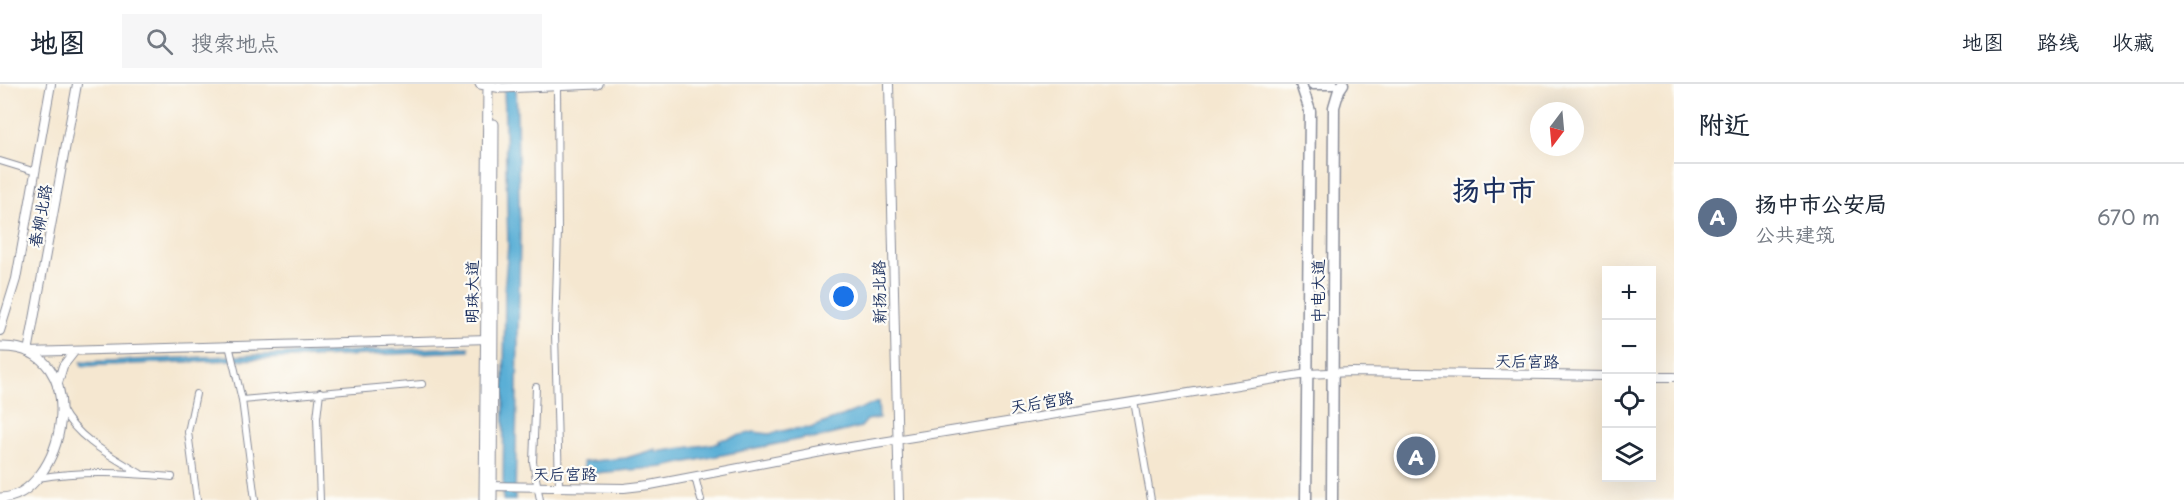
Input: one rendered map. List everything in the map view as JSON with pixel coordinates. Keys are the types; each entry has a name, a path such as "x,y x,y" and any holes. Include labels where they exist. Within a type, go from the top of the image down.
{"main road":[{"path":"491,86 598,84"},
{"name":"中电大道","path":"1301,84 1310,111 1306,500"},
{"path":"1313,84 1333,84"},
{"name":"中电大道","path":"1332,500 1334,107 1343,84"},
{"name":"明珠大道","path":"491,86 492,500"},
{"path":"0,347 28,352 45,363 63,400 54,450 45,468 14,497 0,498"},
{"name":"明珠大道","path":"484,500 492,486"}],"street":[{"name":"春柳北路","path":"0,331 5,321 16,279 51,84"},
{"name":"春柳北路","path":"28,352 77,84"},
{"name":"新扬北路","path":"889,84 899,500"},
{"path":"557,86 558,231 555,333 558,487"},
{"path":"0,161 36,172"},
{"path":"28,352 490,339"},
{"path":"229,347 242,399 255,500"},
{"path":"57,386 63,366 74,352"},
{"name":"天后宫路","path":"492,486 624,488 897,440 1307,374 1332,372 1602,376"},
{"path":"1656,376 1674,377"},
{"path":"242,399 422,384"},
{"path":"536,387 533,462 540,500"},
{"path":"320,392 317,418 320,500"},
{"path":"196,394 188,432 197,500"},
{"path":"1134,401 1152,500"},
{"path":"62,409 68,420 81,433 106,452 142,474"},
{"path":"35,478 66,473 142,474 172,477"},
{"path":"695,477 701,500"}],"water":[{"path":"504,84 516,84 520,234 515,500 503,500 505,282 508,245"},
{"path":"469,347 469,351 82,366 81,362"},
{"path":"878,402 879,418 867,420 861,427 813,439 806,438 663,467 585,474 583,462 626,458 656,449 656,452 719,443 719,440 754,432 769,434 791,429 811,428"}],"place":[{"name":"扬中市公安局","path":"1416,456"}],"district":[{"name":"扬中市","path":"1494,190"}]}
